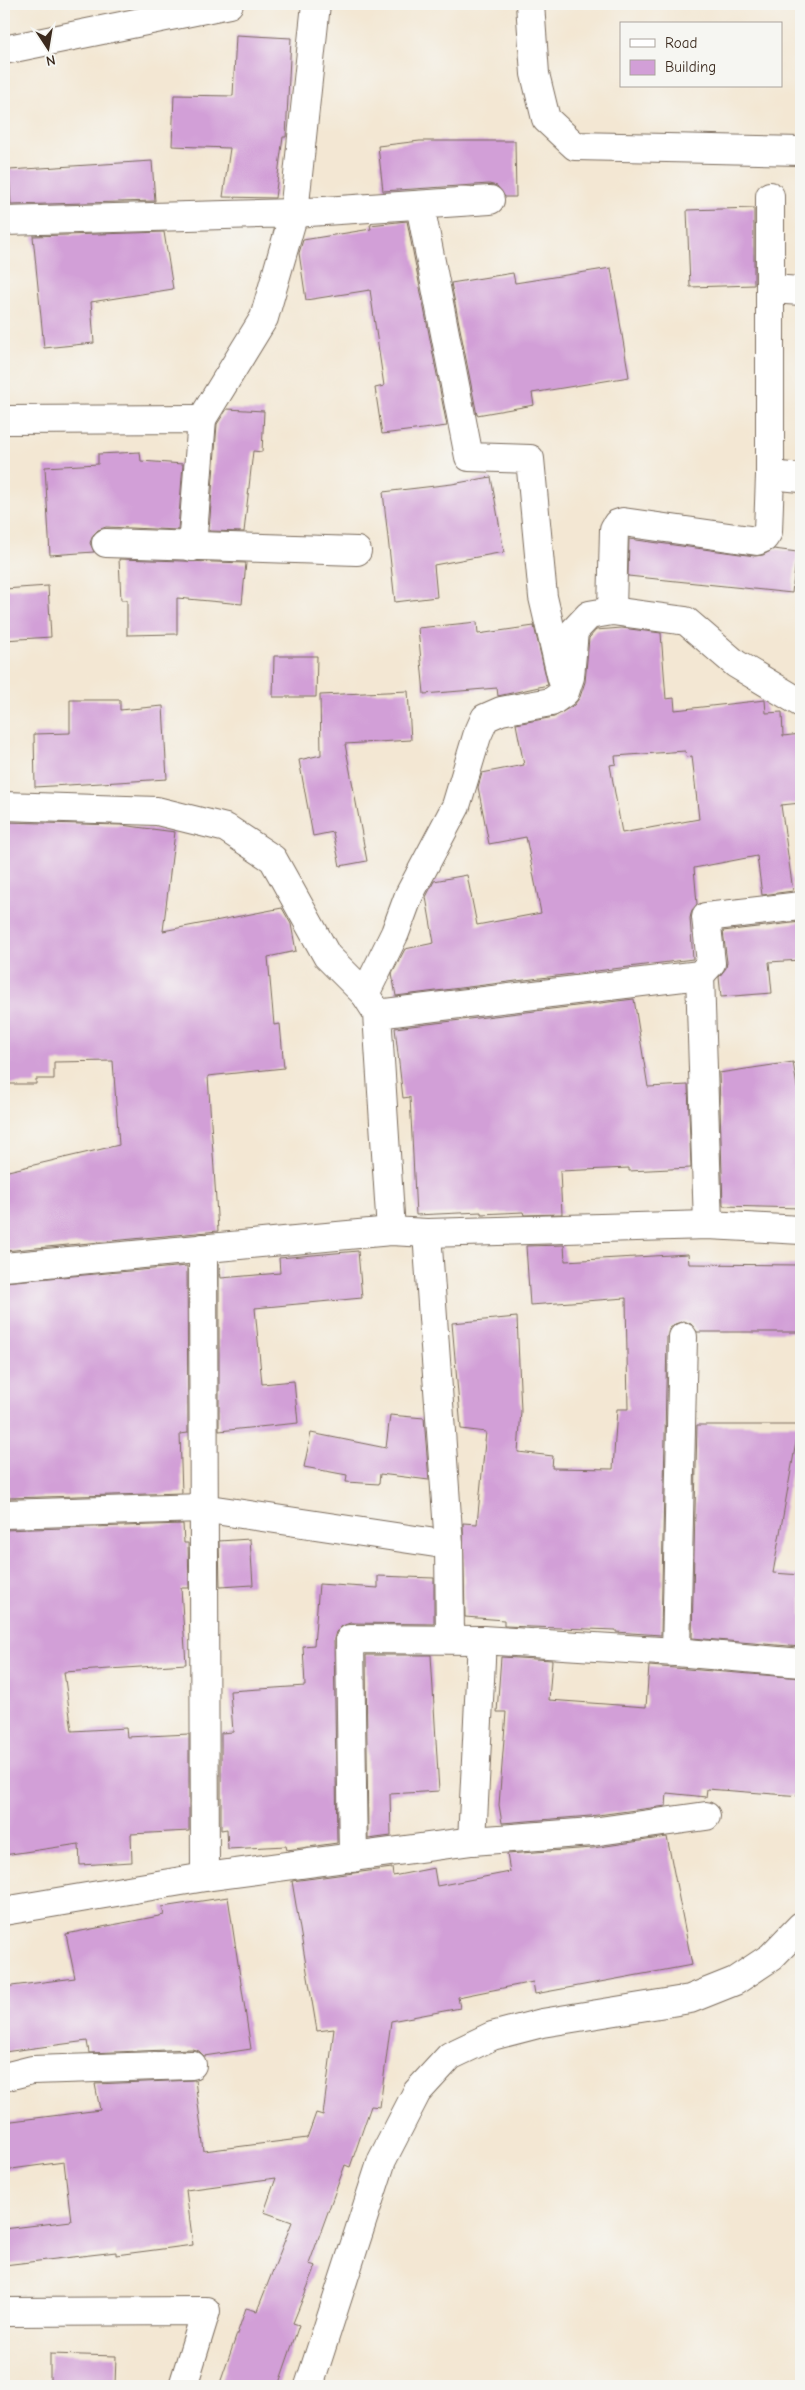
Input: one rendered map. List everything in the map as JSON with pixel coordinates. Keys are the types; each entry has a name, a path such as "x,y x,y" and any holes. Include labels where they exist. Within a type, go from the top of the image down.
{"street":[{"path":"4,50 228,4"},
{"path":"192,546 202,419 264,318 294,213 316,4"},
{"path":"530,4 535,74 546,119 575,146 801,151"},
{"path":"612,611 614,529 617,524 623,522 757,540 764,538 768,532 770,475 770,196"},
{"path":"4,221 294,213 490,200"},
{"path":"420,205 469,457 530,459 543,597 565,692"},
{"path":"771,288 801,291"},
{"path":"4,420 202,419"},
{"path":"770,475 801,478"},
{"path":"106,543 357,551"},
{"path":"391,1232 371,1004 409,895 456,806 477,736 485,718 501,711 550,702 565,692 570,677 574,631 589,615 612,611 686,621 736,664 801,704"},
{"path":"4,806 157,811 226,828 273,858 327,956 371,1004"},
{"path":"371,1004 700,975 711,963 706,917 801,906"},
{"path":"700,975 708,1225"},
{"path":"4,1268 391,1232 427,1233 708,1225 801,1230"},
{"path":"427,1233 449,1545 450,1638"},
{"path":"203,1248 202,1508 206,1712 204,1877"},
{"path":"676,1652 683,1337"},
{"path":"4,1514 202,1508 449,1545"},
{"path":"353,1858 350,1639 450,1638 676,1652 801,1663"},
{"path":"472,1841 482,1640"},
{"path":"4,1911 204,1877 472,1841 592,1832 706,1816"},
{"path":"309,2386 382,2160 417,2092 450,2056 492,2036 542,2023 690,1998 735,1982 771,1957 801,1926"},
{"path":"4,2077 32,2070 192,2065"},
{"path":"4,2312 206,2311 183,2386"}],"building":[{"path":"236,35 291,38 286,137 283,137 275,198 223,197 230,148 172,146 174,95 233,96"},
{"path":"420,141 515,141 516,197 505,197 497,186 489,184 383,191 378,146"},
{"path":"152,161 155,201 11,205 9,170"},
{"path":"754,208 754,285 690,287 687,210"},
{"path":"407,221 447,426 382,434 375,388 384,386 370,290 306,300 299,253 303,240 371,229 370,225"},
{"path":"164,232 173,289 91,302 94,343 44,348 33,236"},
{"path":"611,268 629,377 532,393 534,405 477,415 451,283 513,273 515,283"},
{"path":"227,409 264,411 262,452 253,451 244,532 209,531 217,424"},
{"path":"140,452 141,461 183,464 178,530 106,527 98,530 93,535 90,543 94,552 50,555 45,467 98,464 98,454"},
{"path":"491,477 504,552 434,565 437,597 395,602 383,492 452,484"},
{"path":"629,539 755,556 763,555 774,549 797,552 792,593 628,576"},
{"path":"119,559 246,563 242,604 177,598 177,634 127,635 127,600 121,600"},
{"path":"48,586 51,637 4,640 4,589"},
{"path":"477,622 478,634 534,626 548,685 498,696 497,688 424,694 418,628"},
{"path":"622,628 661,633 666,699 674,698 675,710 765,700 766,713 782,712 783,736 801,734 801,803 781,805 793,891 762,895 757,856 694,868 697,904 692,910 690,918 693,959 396,996 392,974 405,949 434,943 426,897 434,881 467,875 477,925 541,913 526,837 489,844 478,787 482,773 524,765 516,724 554,717 574,705 580,697 585,682 589,638 596,630","holes":["685,751 686,757 692,756 699,819 622,833 610,765 616,764 615,756"]},
{"path":"274,656 317,656 316,697 273,697"},
{"path":"408,691 411,740 345,744 367,861 340,866 333,832 313,836 299,760 321,755 320,695"},
{"path":"70,700 120,700 120,710 163,706 167,779 35,787 34,734 70,733"},
{"path":"4,822 121,825 175,832 163,931 282,908 291,924 296,951 268,957 274,1025 280,1024 284,1068 208,1076 218,1231 4,1251 4,1172 119,1145 113,1061 54,1062 54,1079 36,1079 36,1084 4,1084"},
{"path":"801,922 801,960 769,962 772,993 721,997 719,977 726,968 727,962 723,931"},
{"path":"634,999 648,1087 688,1085 691,1168 629,1171 629,1168 560,1171 562,1214 524,1215 523,1212 481,1214 481,1212 416,1215 410,1097 403,1098 395,1028"},
{"path":"793,1062 801,1111 801,1208 723,1206 719,1073"},
{"path":"564,1245 565,1261 688,1254 689,1264 801,1265 801,1332 697,1332 691,1324 684,1321 675,1324 669,1329 667,1337 661,1635 616,1632 616,1630 504,1626 504,1620 465,1617 463,1523 477,1524 486,1432 461,1429 452,1323 517,1317 521,1411 518,1452 553,1456 552,1468 613,1469 617,1409 628,1409 626,1298 530,1305 526,1246"},
{"path":"358,1251 362,1298 255,1308 262,1384 294,1381 298,1423 219,1431 219,1263 221,1278 280,1273 279,1258"},
{"path":"187,1266 188,1433 180,1434 182,1493 8,1498 4,1458 4,1282"},
{"path":"390,1415 424,1418 429,1480 380,1474 379,1484 346,1482 347,1475 304,1467 311,1433 386,1448"},
{"path":"697,1425 799,1425 773,1573 801,1575 801,1647 692,1638"},
{"path":"183,1524 184,1543 188,1543 189,1588 181,1588 186,1664 64,1672 72,1731 126,1728 127,1737 189,1734 189,1831 131,1834 132,1862 80,1865 79,1844 4,1855 4,1530"},
{"path":"250,1539 253,1585 220,1587 219,1541"},
{"path":"378,1576 434,1578 434,1624 350,1623 342,1626 336,1632 334,1639 337,1843 287,1850 286,1846 228,1849 227,1829 221,1830 221,1733 233,1732 230,1691 305,1686 303,1646 314,1645 319,1584 378,1588"},
{"path":"366,1655 431,1655 439,1791 390,1794 391,1836 368,1839"},
{"path":"501,1657 552,1660 549,1700 646,1707 649,1666 801,1678 801,1796 707,1789 706,1797 667,1793 666,1806 590,1816 502,1823 499,1805 506,1712 497,1712"},
{"path":"667,1837 692,1965 535,1994 533,1982 458,1997 460,2008 391,2021 380,2107 371,2106 350,2167 345,2165 309,2264 316,2266 293,2323 299,2325 278,2386 219,2386 246,2308 257,2311 292,2222 264,2212 276,2178 186,2190 193,2245 116,2255 116,2252 4,2265 4,2229 71,2221 64,2162 4,2170 4,2122 100,2110 95,2084 195,2080 204,2151 307,2138 316,2113 323,2115 334,2029 317,2031 292,1881 392,1868 393,1876 434,1868 437,1886 510,1872 507,1854 593,1848"},
{"path":"228,1897 251,2049 204,2056 199,2051 192,2049 89,2053 87,2041 4,2052 4,1987 75,1978 66,1934 164,1915 162,1907"},
{"path":"50,2354 116,2356 115,2386 50,2386"}]}
